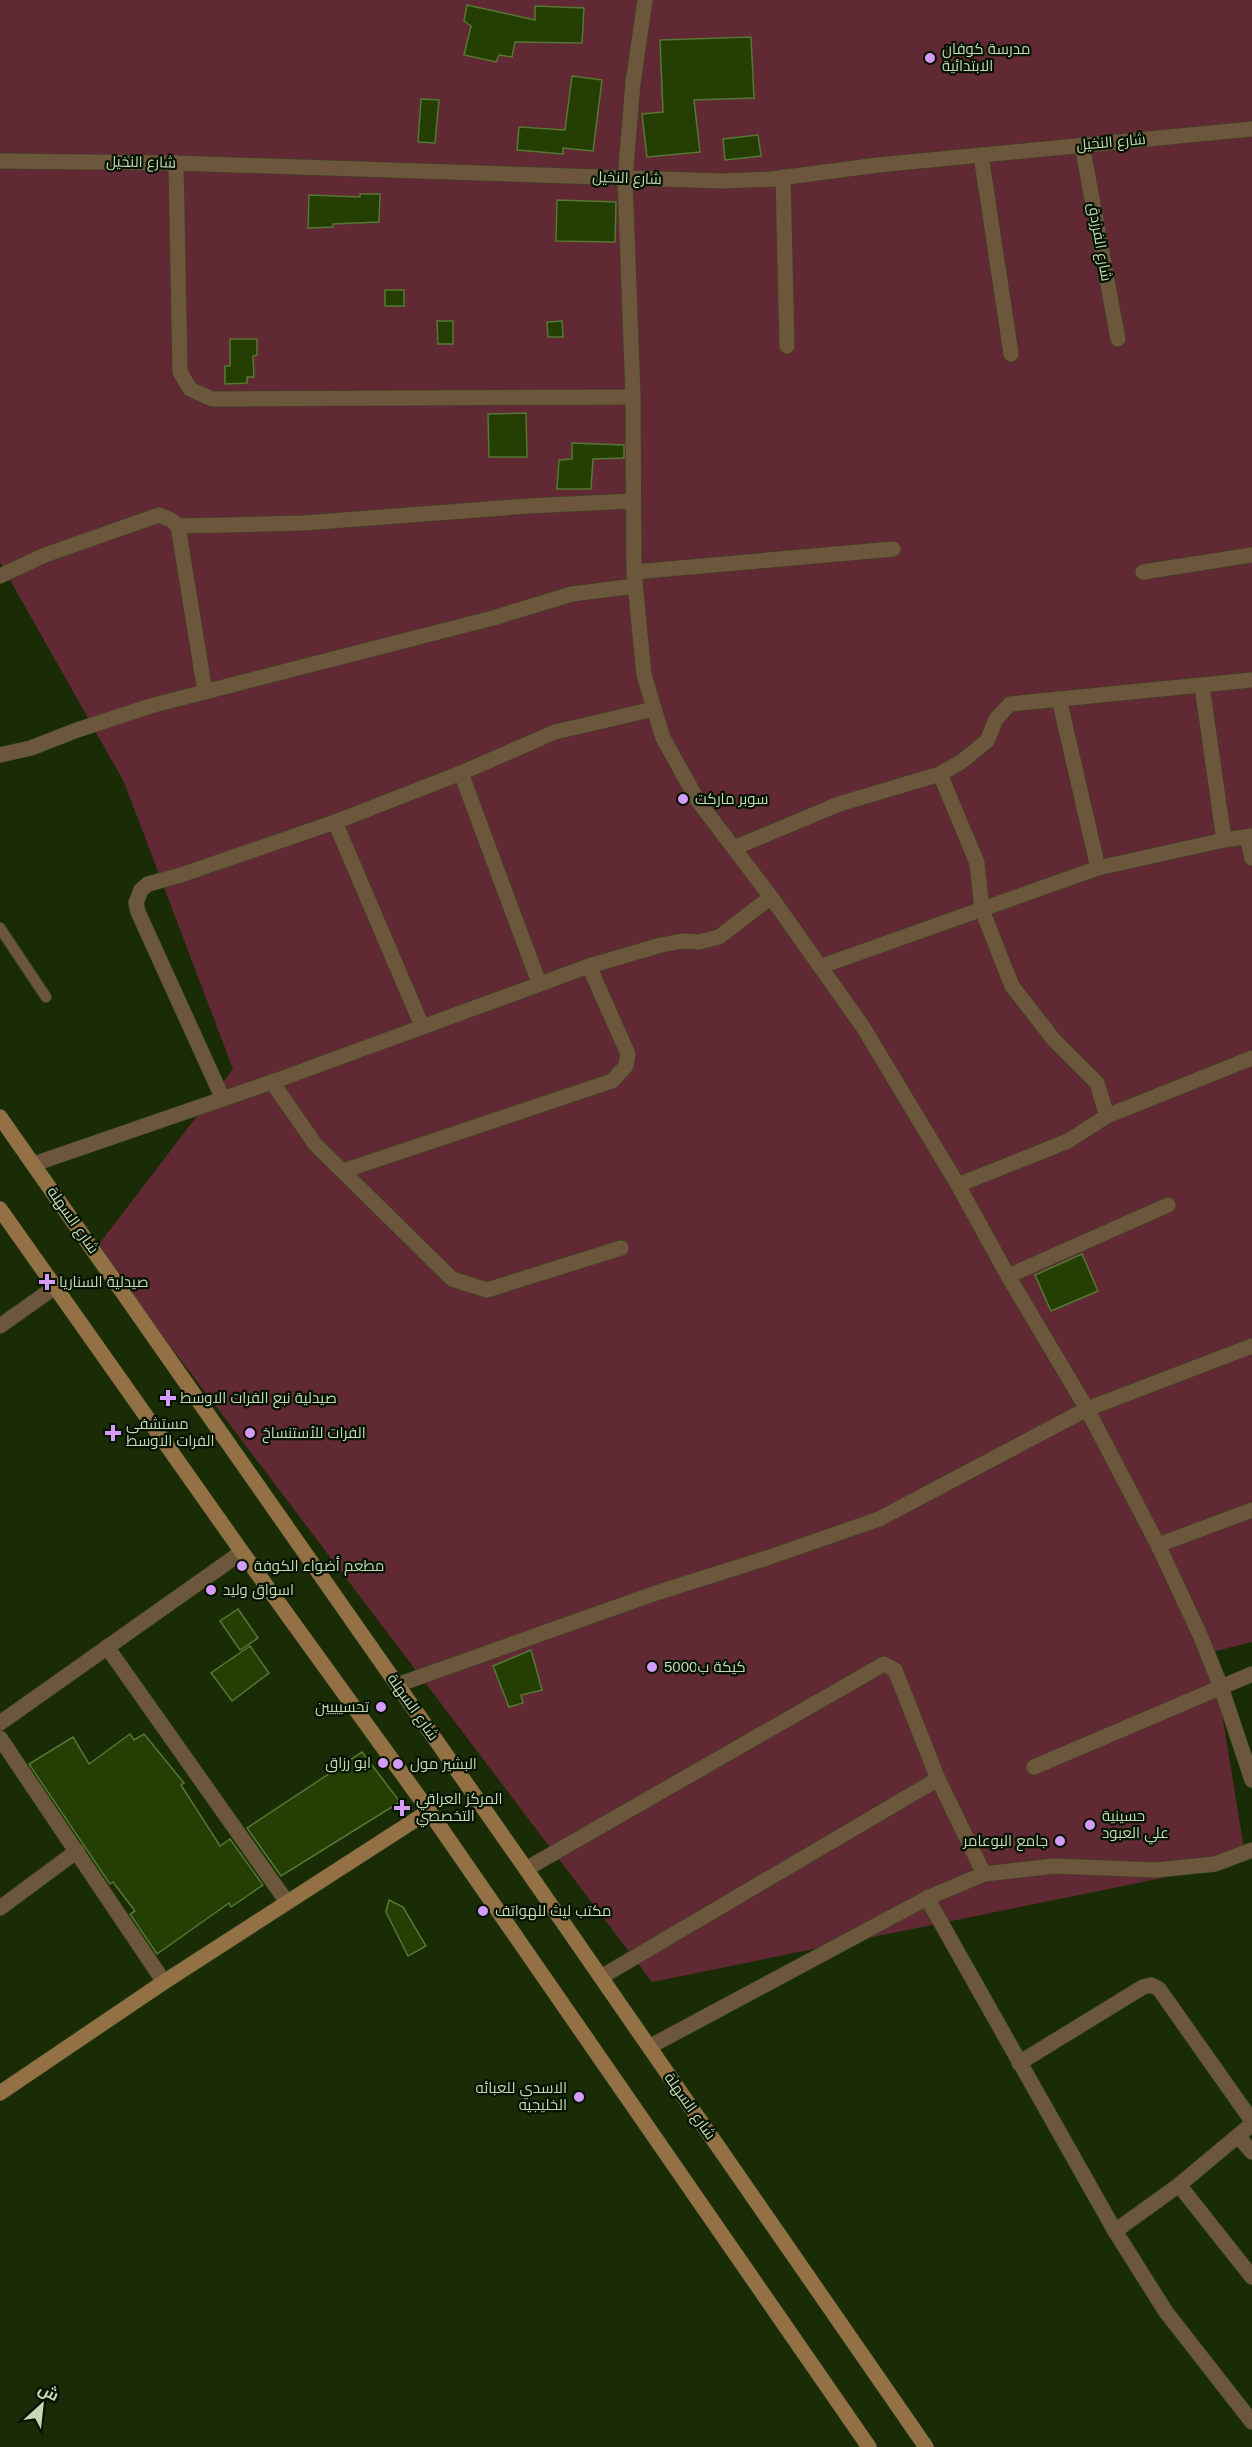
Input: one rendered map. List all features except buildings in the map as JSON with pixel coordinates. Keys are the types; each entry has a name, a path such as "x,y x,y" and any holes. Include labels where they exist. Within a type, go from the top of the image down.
{"main road":[{"name":"شارع السهلة","path":"0,1117 526,1869 926,2447"},
{"path":"0,1209 242,1552 429,1811 869,2447"},
{"path":"0,2093 164,1982 429,1811"}],"street":[{"path":"645,0 633,83 625,179 633,397 632,501 634,579 644,675 663,738 698,801 822,966 863,1027 958,1185 1008,1276 1087,1409 1158,1545 1221,1687 1252,1780"},
{"name":"شارع النخيل","path":"0,161 176,163 723,181 783,177 1252,129"},
{"name":"شارع الفرزدق","path":"1082,145 1118,339"},
{"path":"981,155 1011,354"},
{"path":"176,163 180,372 190,389 212,399 633,397"},
{"path":"783,177 787,345"},
{"path":"178,526 304,523 528,506 632,501"},
{"path":"0,576 45,555 159,515 171,520 178,526 205,692"},
{"path":"0,755 31,748 99,723 205,692 634,579 893,549"},
{"path":"1143,572 1252,555"},
{"path":"734,848 839,804 940,774 961,762 987,741 996,719 1010,704 1252,680"},
{"path":"1202,686 1224,840"},
{"path":"1059,699 1098,868"},
{"path":"223,1099 138,912 136,903 141,890 148,884 181,875 335,822 461,773 555,732 654,709"},
{"path":"461,773 539,983"},
{"path":"940,774 977,863 982,910 1012,986 1054,1040 1097,1083 1107,1116"},
{"path":"335,822 422,1026"},
{"path":"822,966 1098,868 1250,836 1252,858"},
{"path":"34,1164 272,1082 589,966 661,945 682,941 699,942 719,937 771,897"},
{"path":"343,1171 612,1081 626,1066 628,1054 589,966"},
{"path":"958,1185 1068,1141 1107,1116 1252,1058"},
{"path":"272,1082 315,1144 452,1279 487,1290 621,1248"},
{"path":"1008,1276 1168,1205"},
{"path":"0,1326 55,1287"},
{"path":"397,1685 656,1593 879,1519 1087,1409 1252,1346"},
{"path":"1158,1545 1252,1510"},
{"path":"0,1723 242,1552"},
{"path":"107,1647 287,1902"},
{"path":"526,1869 884,1664 895,1670 938,1779 984,1874"},
{"path":"1034,1767 1252,1674"},
{"path":"0,1738 164,1982"},
{"path":"601,1977 938,1779"},
{"path":"649,2047 927,1899 984,1874 1054,1866 1156,1870 1215,1864 1252,1850"},
{"path":"0,1908 77,1851"},
{"path":"927,1899 1115,2231 1166,2312 1252,2422"},
{"path":"1019,2063 1143,1987 1151,1985 1160,1989 1252,2123 1179,2185 1115,2231"},
{"path":"1238,2136 1252,2152"},
{"path":"1179,2185 1252,2277"}],"lane":[{"path":"0,928 46,997"}],"shaded area":[{"path":"0,0 1252,0 1252,1642 1212,1652 1246,1861 652,1982 96,1248 233,1069 124,782 0,562"}],"place":[{"name":"مدرسة كوفان الابتدائية","path":"930,58"},
{"name":"سوبر ماركت","path":"683,799"},
{"name":"صيدلية السناريا","path":"47,1282"},
{"name":"صيدلية نبع الفرات الاوسط","path":"168,1398"},
{"name":"مستشفى الفرات الاوسط","path":"113,1433"},
{"name":"الفرات للأستنساخ","path":"250,1433"},
{"name":"مطعم أضواء الكوفة","path":"242,1566"},
{"name":"اسواق وليد","path":"211,1590"},
{"name":"كيكة ب5000","path":"652,1667"},
{"name":"تحسيييين","path":"381,1707"},
{"name":"ابو رزاق","path":"383,1763"},
{"name":"البشير مول","path":"398,1764"},
{"name":"المركز العراقي التخصصي","path":"402,1808"},
{"name":"حسينية علي العبود","path":"1090,1825"},
{"name":"جامع البوعامر","path":"1060,1841"},
{"name":"مكتب ليث للهواتف","path":"483,1911"},
{"name":"الاسدي للعبائه الخليجيه","path":"579,2097"}]}
